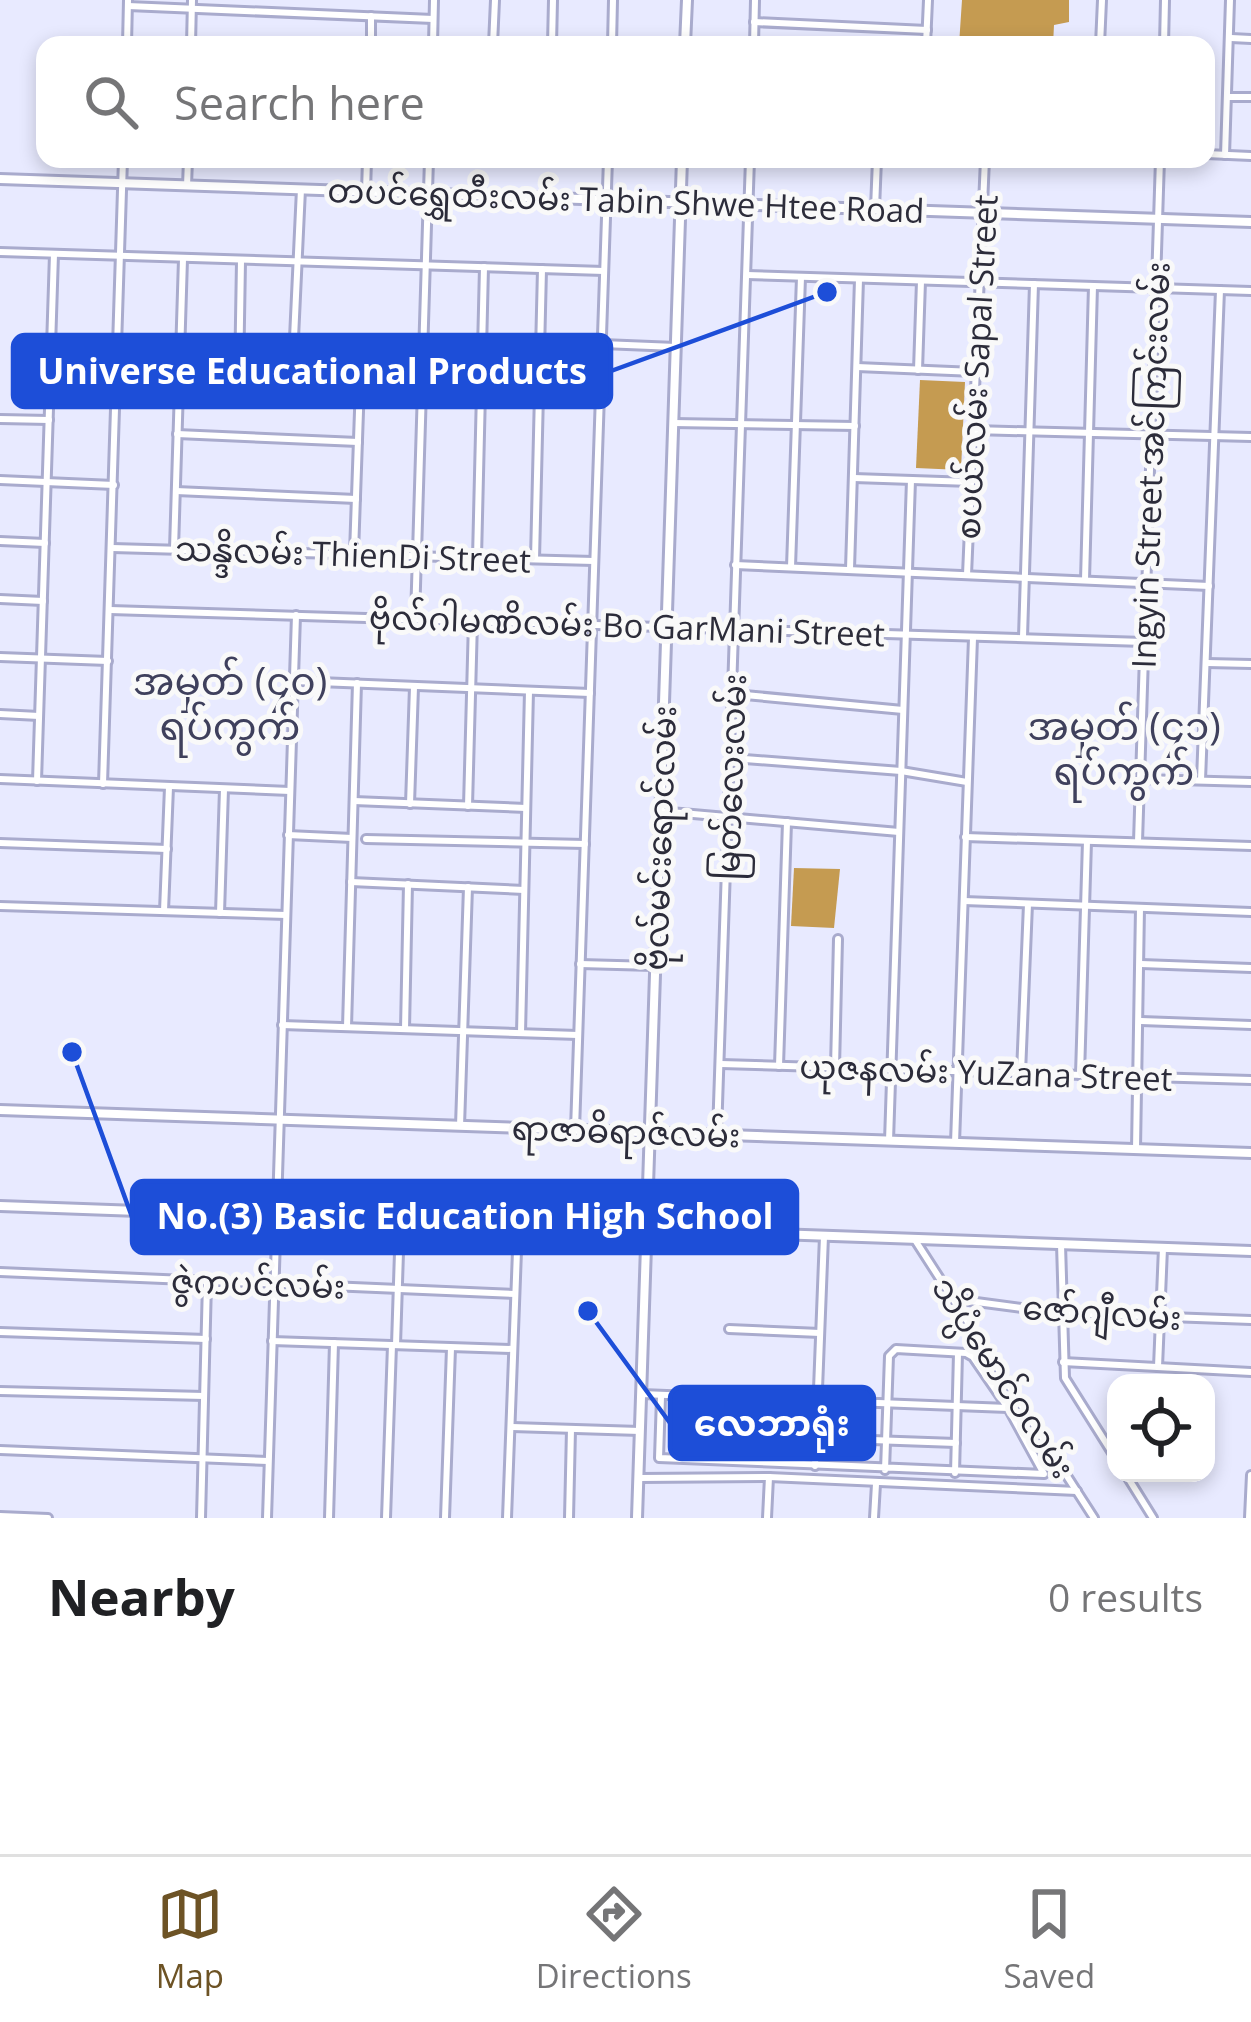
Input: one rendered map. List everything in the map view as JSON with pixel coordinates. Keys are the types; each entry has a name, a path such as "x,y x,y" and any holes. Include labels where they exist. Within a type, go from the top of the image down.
{"street":[{"path":"248,0 248,11"},
{"path":"311,14 312,0"},
{"path":"433,36 434,0"},
{"path":"494,36 495,0"},
{"path":"552,36 553,0"},
{"path":"612,36 613,0"},
{"path":"686,36 687,0"},
{"path":"754,36 755,0"},
{"path":"927,36 928,0"},
{"path":"1100,36 1102,0"},
{"path":"1164,36 1165,0"},
{"path":"1225,155 1230,0"},
{"path":"127,36 128,3 434,19"},
{"path":"190,36 192,4"},
{"path":"370,36 371,16"},
{"path":"754,22 927,30"},
{"path":"1229,38 1251,38"},
{"path":"1227,97 1251,97"},
{"path":"1215,154 1251,156"},
{"path":"103,784 123,168"},
{"path":"188,168 188,186"},
{"path":"366,192 367,168"},
{"path":"415,619 429,168"},
{"path":"575,1130 608,168"},
{"name":"ဗိုလ်မင်းရောင်လမ်း","path":"637,1518 682,168"},
{"name":"မြတ်လေးလမ်း","path":"717,1135 750,168"},
{"path":"875,208 877,168"},
{"name":"စပယ်လမ်း Sapal Street","path":"967,575 984,168"},
{"name":"Ingyin Street အင်ကြင်းလမ်း","path":"1138,842 1160,168"},
{"name":"တပင်ရွှေထီးလမ်း Tabin Shwe Htee Road","path":"0,179 1251,222"},
{"path":"292,381 301,190"},
{"path":"0,252 604,271"},
{"path":"37,781 54,254"},
{"path":"174,549 183,259"},
{"path":"239,379 241,260"},
{"path":"476,558 484,268"},
{"path":"535,560 542,269"},
{"path":"747,275 1251,291"},
{"path":"791,567 801,277"},
{"path":"850,570 860,279"},
{"path":"918,370 921,281"},
{"path":"1023,638 1034,284"},
{"path":"1085,580 1093,286"},
{"path":"1201,780 1220,290"},
{"path":"602,344 676,346"},
{"path":"856,367 975,372"},
{"path":"50,373 600,391"},
{"path":"354,554 360,383"},
{"path":"0,419 49,420"},
{"path":"673,424 855,426"},
{"path":"973,430 1251,437"},
{"path":"178,434 358,442"},
{"path":"853,478 970,482"},
{"path":"0,480 114,485"},
{"path":"890,1141 910,480"},
{"path":"176,491 356,499"},
{"path":"0,541 45,543"},
{"name":"သန္ဒိလမ်း ThienDi Street","path":"112,548 594,561"},
{"path":"735,565 1209,586"},
{"path":"0,599 43,601"},
{"name":"ဗိုလ်ဂါမဏိလမ်း Bo GarMani Street","path":"110,610 1144,642"},
{"path":"267,1518 296,616"},
{"path":"468,806 473,621"},
{"path":"955,1143 973,638"},
{"path":"0,657 108,662"},
{"path":"1206,663 1251,664"},
{"path":"294,681 590,693"},
{"path":"346,1027 357,683"},
{"path":"410,804 414,686"},
{"path":"521,1033 529,691"},
{"path":"734,694 903,710"},
{"path":"0,714 39,716"},
{"path":"732,758 901,771 967,782"},
{"path":"1139,778 1251,782"},
{"path":"0,779 290,791"},
{"path":"164,911 169,787"},
{"path":"220,913 224,789"},
{"path":"353,801 526,808"},
{"path":"659,812 899,832"},
{"path":"779,1066 787,822"},
{"path":"288,836 352,838"},
{"path":"965,837 1251,846"},
{"path":"366,839 584,844"},
{"path":"1080,1075 1087,841"},
{"path":"0,844 166,849"},
{"path":"351,881 524,890"},
{"path":"405,1029 407,884"},
{"path":"460,1126 468,887"},
{"path":"964,902 1251,912"},
{"path":"1021,1073 1028,904"},
{"path":"0,906 286,915"},
{"path":"1136,1149 1140,908"},
{"path":"835,1067 838,939"},
{"path":"580,964 654,966"},
{"path":"1141,964 1251,968"},
{"path":"1140,1021 1251,1025"},
{"path":"282,1025 578,1035"},
{"name":"ယုဇနလမ်း YuZana Street","path":"721,1064 1251,1080"},
{"name":"ရာဇာဓိရာဇ်လမ်း","path":"0,1110 575,1130 651,1140 717,1135 1251,1154"},
{"path":"0,1206 276,1218 648,1223 1251,1251"},
{"path":"386,1518 400,1221"},
{"path":"507,1518 518,1224"},
{"path":"815,1466 824,1233"},
{"name":"သိပ္ပံမောင်ဝလမ်း","path":"914,1237 1094,1518"},
{"path":"1061,1244 1065,1378 1107,1445"},
{"path":"1158,1367 1163,1248"},
{"name":"ဇွဲကပင်လမ်း","path":"0,1272 515,1294"},
{"path":"202,1518 207,1281"},
{"name":"ဇော်ဂျီလမ်း","path":"954,1298 1060,1313 1251,1320"},
{"path":"729,1329 820,1333"},
{"path":"0,1333 206,1339"},
{"path":"272,1342 513,1349"},
{"path":"329,1518 334,1343"},
{"path":"445,1518 451,1347"},
{"path":"661,1396 659,1458 885,1470 956,1473 1044,1474 973,1357 891,1351 885,1470"},
{"path":"956,1473 958,1353"},
{"path":"1062,1362 1251,1372"},
{"path":"0,1391 204,1396"},
{"path":"641,1394 1008,1408"},
{"path":"681,1397 686,1430 736,1435 782,1432 788,1400"},
{"path":"735,1462 736,1399"},
{"path":"510,1427 640,1430"},
{"path":"569,1518 571,1429"},
{"path":"816,1438 956,1443"},
{"path":"0,1450 268,1461"},
{"path":"1249,1518 1251,1475"},
{"path":"638,1478 769,1477 1077,1490"},
{"path":"767,1518 769,1477"},
{"path":"1131,1482 1153,1518"},
{"path":"874,1518 876,1484"},
{"path":"0,1516 47,1518"}],"shaded area":[{"path":"962,0 1069,0 1069,22 1054,25 1053,36 960,36"},
{"path":"920,380 965,382 961,470 916,468"},
{"path":"794,868 840,869 834,928 791,926"}],"place":[{"name":"Universe Educational Products","path":"827,292"},
{"name":"No.(3) Basic Education High School","path":"72,1052"},
{"name":"လေဘာရုံး","path":"588,1311"}],"district":[{"name":"အမှတ် (၄၀) ရပ်ကွက်","path":"230,702"},
{"name":"အမှတ် (၄၁) ရပ်ကွက်","path":"1124,746"}]}
